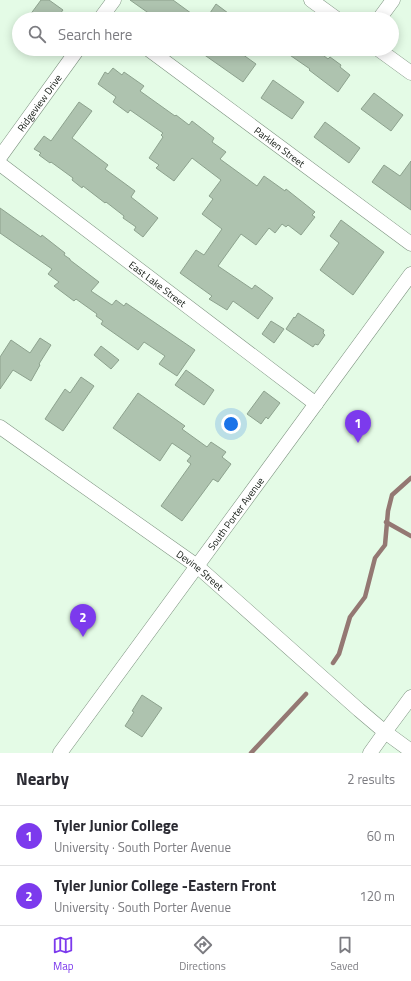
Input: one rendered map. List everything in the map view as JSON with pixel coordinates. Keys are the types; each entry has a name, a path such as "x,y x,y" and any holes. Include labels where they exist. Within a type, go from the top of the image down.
{"street":[{"path":"107,12 114,0"},
{"path":"311,0 327,12"},
{"path":"385,12 393,0"},
{"name":"Ridgeview Drive","path":"0,156 73,56"},
{"name":"Parklen Street","path":"157,56 411,244"},
{"path":"387,56 411,74"},
{"name":"East Lake Street","path":"0,164 316,404"},
{"name":"South Porter Avenue","path":"60,753 411,274"},
{"name":"Devine Street","path":"0,427 197,566 353,705 385,732 411,751"},
{"path":"370,753 411,697"}],"building":[{"path":"41,0 49,0 63,10 61,12 32,12"},
{"path":"130,0 173,0 189,12 147,12"},
{"path":"216,4 227,12 211,12"},
{"path":"206,56 245,56 256,64 243,82"},
{"path":"291,56 324,56 328,59 330,57 341,65 340,67 350,75 338,92 309,70 310,69"},
{"path":"113,68 122,75 124,72 144,86 140,91 175,116 176,115 189,125 192,121 214,138 212,142 226,152 220,159 257,186 264,176 285,191 286,189 315,212 312,215 315,217 301,235 288,225 286,227 282,224 275,233 269,228 256,245 241,234 218,266 252,289 255,285 273,298 258,319 233,301 227,310 209,299 212,296 180,273 196,250 204,255 222,229 202,214 213,199 209,196 221,180 192,158 174,181 156,168 159,165 149,158 163,137 161,135 163,133 130,110 128,113 113,102 116,97 98,84 105,72 108,74"},
{"path":"273,80 304,102 292,119 261,98"},
{"path":"374,93 403,115 391,131 361,109"},
{"path":"79,102 92,111 72,138 108,165 105,169 135,191 131,197 158,218 143,237 134,230 136,227 123,218 124,216 83,186 82,188 72,180 73,178 39,155 41,153 34,149 44,136 51,141"},
{"path":"325,122 360,148 349,163 314,137"},
{"path":"411,161 411,210 372,182 384,165 400,176"},
{"path":"0,208 41,237 42,235 65,253 64,255 70,260 99,282 91,291 112,305 116,300 124,306 126,303 195,350 177,376 159,364 165,356 144,342 138,350 101,324 103,321 96,316 97,314 76,299 74,301 54,286 59,282 48,274 52,269 0,233"},
{"path":"341,220 384,252 353,295 320,270 339,243 330,236"},
{"path":"298,313 324,330 323,333 325,335 318,345 315,344 313,347 286,329"},
{"path":"271,321 284,329 274,343 262,334"},
{"path":"40,338 51,345 39,364 40,365 31,381 13,370 0,389 0,357 11,340 30,353"},
{"path":"101,346 119,360 111,369 94,355"},
{"path":"186,370 214,390 204,405 175,385"},
{"path":"81,377 94,386 63,431 45,419 65,389 70,393"},
{"path":"264,391 280,403 268,419 266,417 261,424 247,414"},
{"path":"138,393 185,426 182,429 207,447 211,442 226,452 222,457 231,464 218,482 213,479 182,521 161,506 191,464 187,461 191,456 172,443 160,461 113,428"},
{"path":"142,695 162,708 142,737 125,726"}],"waterway":[{"path":"333,663 339,654 350,617 365,597 375,558 385,545 388,511 392,495 411,478"},
{"path":"386,522 411,536"},
{"path":"251,753 306,694"}],"place":[{"name":"Tyler Junior College","path":"358,443"},
{"name":"Tyler Junior College -Eastern Front","path":"83,637"}]}
